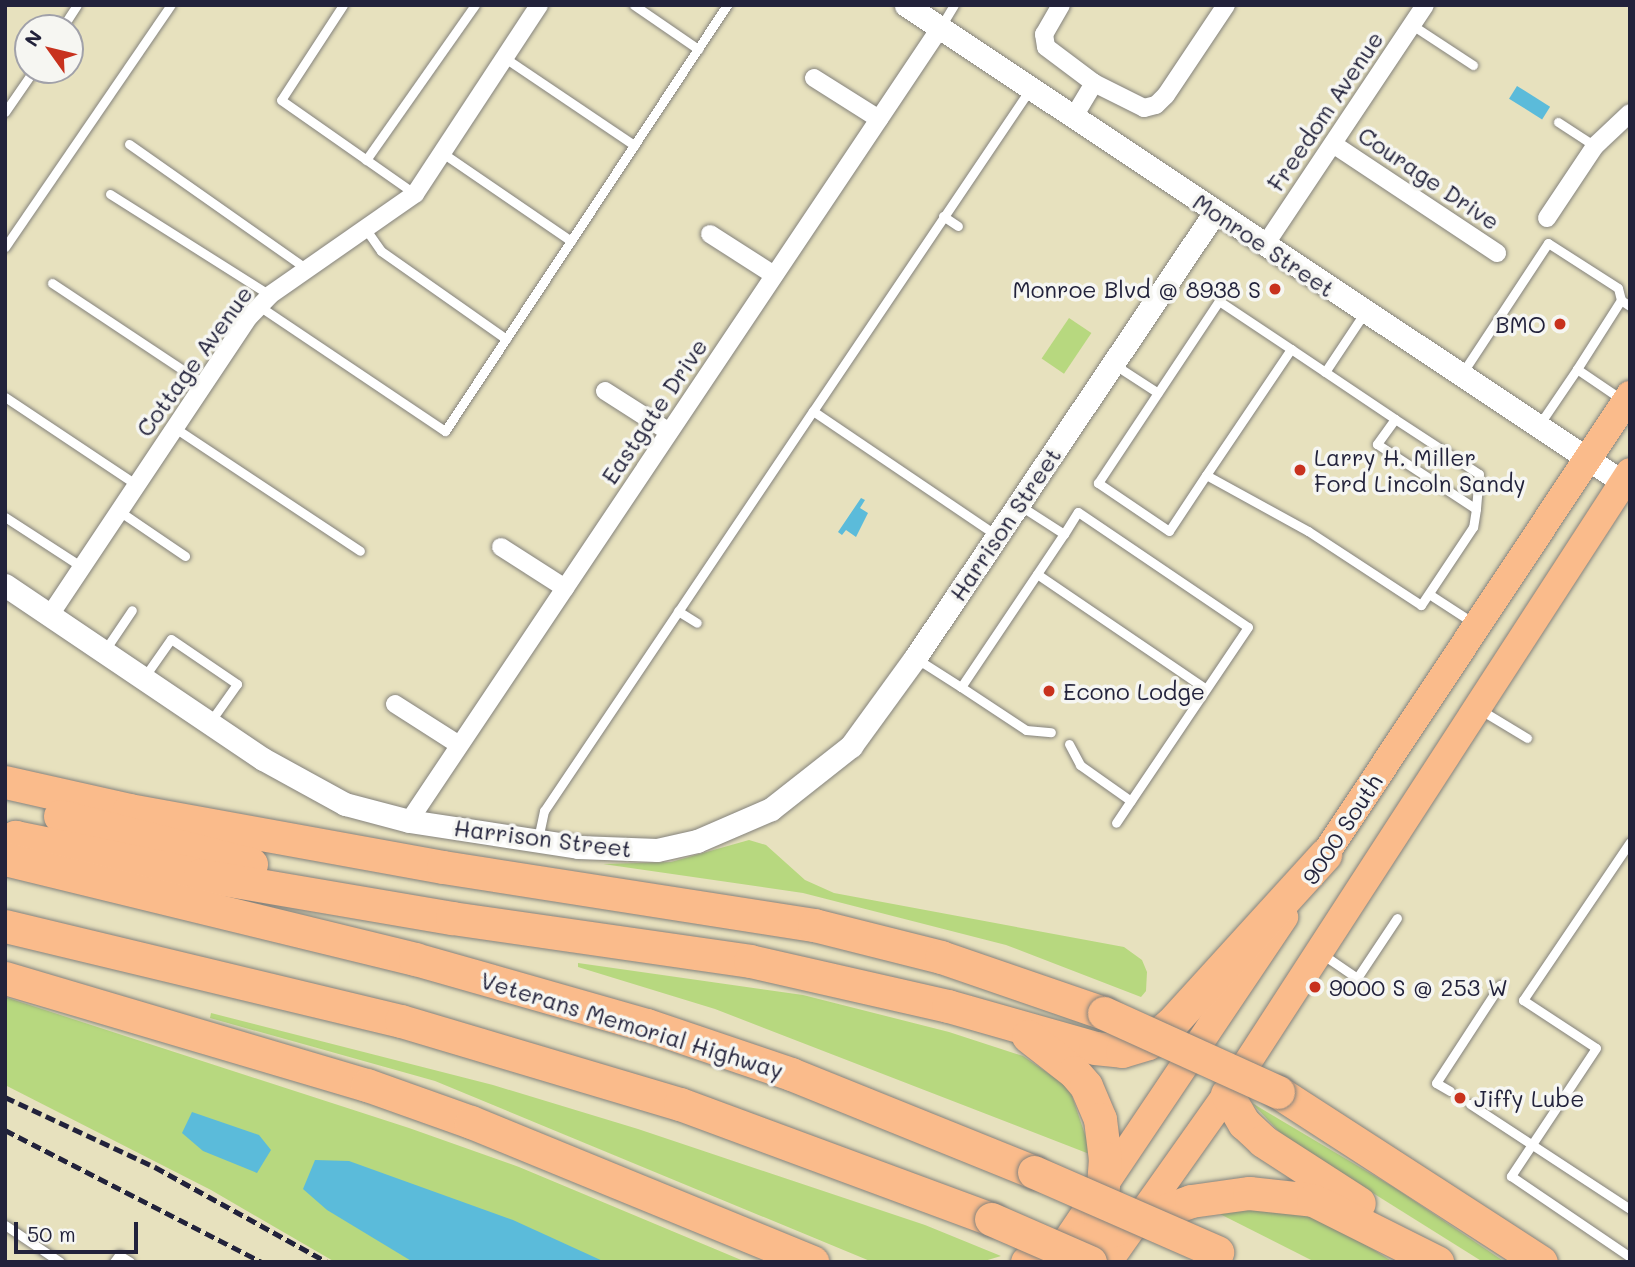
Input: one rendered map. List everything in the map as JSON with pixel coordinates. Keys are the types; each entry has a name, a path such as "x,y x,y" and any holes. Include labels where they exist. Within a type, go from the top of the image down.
{"highway":[{"path":"5,782 129,810 443,867 814,925 941,957 1104,1013 1196,1051 1278,1092 1541,1262"},
{"path":"5,801 137,838 235,858 342,899"},
{"path":"5,843 15,837 342,899 750,961 948,1006 1018,1028 1110,1050 1135,1049 1171,1024 1325,855"},
{"name":"Veterans Memorial Highway","path":"5,859 415,959 647,1025 804,1079 1034,1172 1226,1257"},
{"path":"5,926 401,1021 667,1100 1099,1256"},
{"path":"5,978 380,1090 471,1122 812,1262"},
{"path":"1018,1028 1060,1059 1086,1086 1104,1135 1099,1256"},
{"path":"1227,1094 1244,1123 1263,1141 1360,1203 1428,1256"},
{"path":"1027,1262 1055,1257 1099,1256 1136,1222 1191,1202 1249,1193 1280,1194 1313,1200 1428,1256"}],"main road":[{"name":"9000 South","path":"1055,1257 1628,398"},
{"name":"9000 South","path":"1136,1222 1227,1094 1475,706 1628,486"}],"street":[{"name":"Cottage Avenue","path":"50,615 204,384 265,300 415,194 539,5"},
{"name":"Monroe Street","path":"906,5 1585,461 1628,486"},
{"path":"1061,5 1044,34 1046,47 1094,83 1133,106 1156,105 1226,5"},
{"name":"Freedom Avenue","path":"1265,245 1425,5"},
{"name":"Eastgate Drive","path":"409,821 940,28"},
{"path":"814,78 879,119"},
{"path":"1073,118 1094,83"},
{"path":"1547,218 1595,146 1630,113"},
{"name":"Courage Drive","path":"1333,144 1497,253"},
{"name":"Harrison Street","path":"5,585 315,791 345,804 409,821 618,851 657,850 736,828 813,780 851,746 915,658 1214,212"},
{"path":"710,233 774,275"},
{"path":"605,390 669,432"},
{"path":"501,547 565,588"},
{"path":"395,704 459,745"}],"lane":[{"path":"5,247 171,5"},
{"path":"343,5 281,100 415,194"},
{"path":"366,160 475,5"},
{"path":"634,5 698,49"},
{"path":"110,194 265,300 445,431 727,5"},
{"path":"940,28 954,5"},
{"path":"1412,25 1473,65"},
{"path":"505,58 634,145"},
{"path":"5,112 24,84"},
{"path":"537,841 544,811 1030,89"},
{"path":"1558,122 1595,146"},
{"path":"129,144 307,269"},
{"path":"443,154 571,241"},
{"path":"943,216 958,226"},
{"path":"366,231 381,251 506,338"},
{"path":"1460,376 1548,243 1618,288 1625,303 1538,427"},
{"path":"52,283 204,384"},
{"path":"1206,475 1308,531 1421,605 1429,594 1473,527 1479,474 1219,301 1098,483 1169,531 1206,475 1290,349"},
{"path":"1325,372 1365,312"},
{"path":"1113,364 1158,393"},
{"path":"1577,369 1628,398"},
{"path":"5,397 137,485"},
{"path":"813,411 997,536"},
{"path":"1395,419 1377,444 1476,509"},
{"path":"175,428 360,551"},
{"path":"1019,505 1064,534"},
{"path":"119,511 185,556"},
{"path":"961,687 1078,512 1248,627 1116,823"},
{"path":"5,517 82,567"},
{"path":"1037,574 1206,689"},
{"path":"1429,594 1477,625"},
{"path":"104,652 132,610"},
{"path":"678,611 697,623"},
{"path":"144,678 171,639 237,684 210,722"},
{"path":"915,658 1026,730 1051,732"},
{"path":"1475,706 1527,738"},
{"path":"1069,744 1080,765 1131,801"},
{"path":"1630,842 1523,1000 1596,1048 1511,1176 1630,1257"},
{"path":"1318,951 1357,978 1397,918"},
{"path":"1450,1091 1436,1083 1500,985"},
{"path":"1470,1104 1630,1209"},
{"path":"5,1225 60,1262"},
{"path":"114,1262 119,1255 130,1262"}],"green space":[{"path":"1069,318 1091,333 1064,374 1042,359"},
{"path":"749,840 766,845 805,880 834,893 1124,947 1142,960 1147,972 1146,991 1141,997 1006,945 803,893 603,864 671,862"},
{"path":"578,963 803,995 949,1032 1023,1056 1065,1085 1072,1096 1092,1155 715,1009 578,967"},
{"path":"5,997 409,1128 519,1167 746,1262 335,1262 211,1190 5,1085"},
{"path":"211,1013 493,1085 638,1129 925,1225 1001,1256 981,1262 870,1261 435,1081 210,1018"},
{"path":"1252,1103 1395,1188 1505,1262 1483,1262 1285,1138"},
{"path":"1232,1207 1283,1208 1330,1222 1393,1262 1315,1262 1216,1212"}],"water":[{"path":"1517,86 1550,107 1542,119 1509,99"},
{"path":"861,498 865,500 860,508 868,513 856,537 846,530 842,535 838,532"},
{"path":"192,1112 259,1135 271,1150 257,1173 203,1151 182,1133"},
{"path":"315,1160 349,1161 513,1220 605,1262 413,1262 327,1210 303,1189"}],"railway":[{"path":"5,1097 155,1167 327,1262"},
{"path":"5,1130 262,1262"}],"place":[{"name":"Monroe Blvd @ 8938 S","path":"1275,289"},
{"name":"BMO","path":"1560,324"},
{"name":"Larry H. Miller Ford Lincoln Sandy","path":"1300,470"},
{"name":"Econo Lodge","path":"1049,691"},
{"name":"9000 S @ 253 W","path":"1315,987"},
{"name":"Jiffy Lube","path":"1460,1098"}]}
